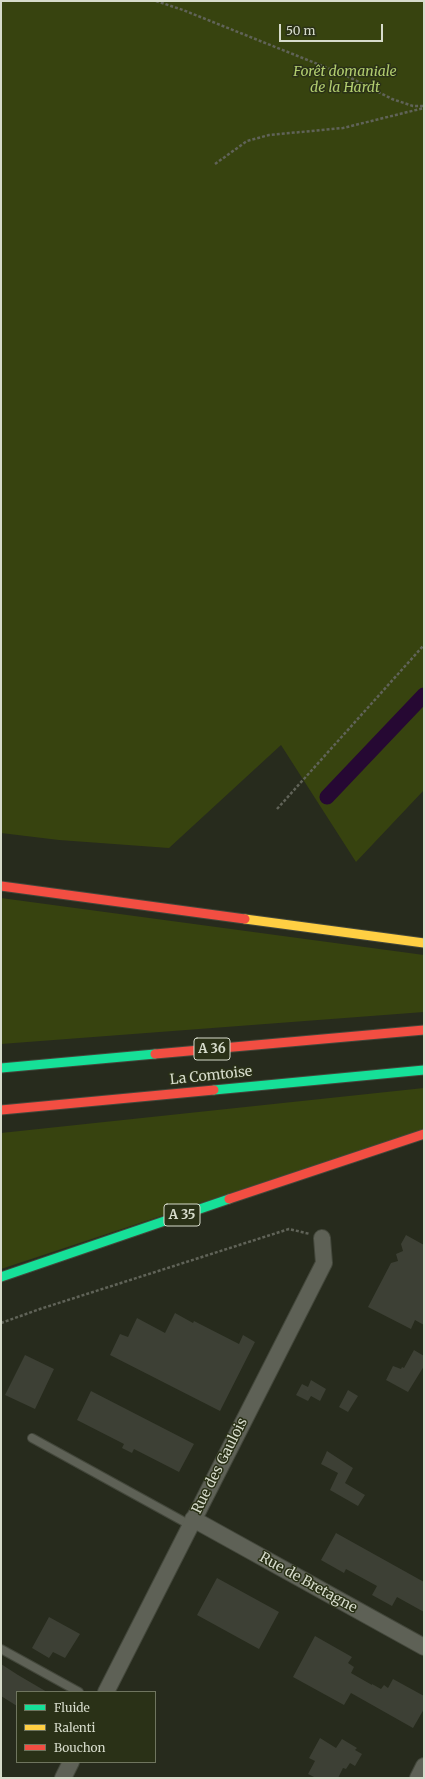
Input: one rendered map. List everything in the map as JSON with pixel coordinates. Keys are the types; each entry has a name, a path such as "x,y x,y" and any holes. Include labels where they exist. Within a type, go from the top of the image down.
{"highway":[{"path":"1,886 424,943"},
{"name":"La Comtoise","path":"1,1068 424,1030"},
{"name":"La Comtoise","path":"1,1110 424,1070"},
{"name":"A 35","path":"1,1277 363,1153 424,1134"}],"street":[{"name":"Rue des Gaulois","path":"106,1691 191,1522 324,1263 322,1238"},
{"name":"Rue de Bretagne","path":"191,1522 424,1647"},
{"path":"63,1778 70,1763"},
{"path":"418,1778 424,1766"}],"lane":[{"path":"32,1438 191,1522"},
{"path":"1,1649 77,1691"}],"path":[{"path":"156,1 183,10 345,75 392,99 413,106 424,107"},
{"path":"215,164 247,142 270,135 343,128 424,107"},
{"path":"277,809 424,645"},
{"path":"1,1323 289,1228 322,1238"}],"green space":[{"name":"Forêt domaniale de la Hardt","path":"1,1 424,1 424,790 356,862 281,745 169,848 59,840 1,833"},
{"path":"1,898 424,955 424,1012 1,1044"},
{"path":"424,1088 424,1129 1,1269 1,1133"}],"building":[{"path":"406,1235 424,1245 424,1325 415,1320 411,1329 368,1307 391,1263 398,1261 396,1254 403,1251 401,1244"},
{"path":"175,1313 239,1344 243,1335 255,1342 220,1411 110,1355 120,1334 128,1337 137,1318 165,1333"},
{"path":"414,1350 424,1356 424,1366 408,1392 386,1380 393,1366 401,1369 402,1367 404,1368"},
{"path":"25,1355 54,1369 35,1409 5,1395"},
{"path":"311,1380 326,1389 320,1401 311,1396 308,1401 296,1395 302,1384 308,1387"},
{"path":"348,1390 358,1396 348,1412 339,1407"},
{"path":"91,1391 194,1444 179,1472 134,1449 132,1453 122,1448 124,1444 77,1420"},
{"path":"327,1451 353,1468 345,1483 365,1495 358,1506 330,1490 338,1473 321,1464"},
{"path":"336,1533 424,1582 424,1612 397,1597 392,1606 372,1595 377,1586 346,1569 344,1573 321,1560"},
{"path":"217,1578 279,1612 259,1649 197,1615"},
{"path":"49,1617 80,1634 65,1658 53,1652 49,1658 32,1648"},
{"path":"315,1636 352,1657 348,1663 354,1667 351,1673 372,1685 381,1689 384,1685 388,1688 393,1679 424,1696 424,1709 413,1728 351,1693 344,1705 293,1677"},
{"path":"1,1664 45,1691 16,1691 16,1705 1,1696"},
{"path":"320,1738 336,1748 342,1739 357,1748 355,1750 362,1754 355,1766 350,1763 346,1769 343,1768 338,1778 316,1778 308,1774 315,1761 309,1758"}],"waterway":[{"path":"327,797 424,695"}],"traffic: fast":[{"path":"1,1068 155,1054"},
{"path":"214,1090 424,1070"},
{"path":"1,1277 229,1199"}],"traffic: slow":[{"path":"245,919 424,943"}],"traffic: jam":[{"path":"1,886 245,919"},
{"path":"155,1054 424,1030"},
{"path":"1,1110 214,1090"},
{"path":"229,1199 424,1134"}]}
